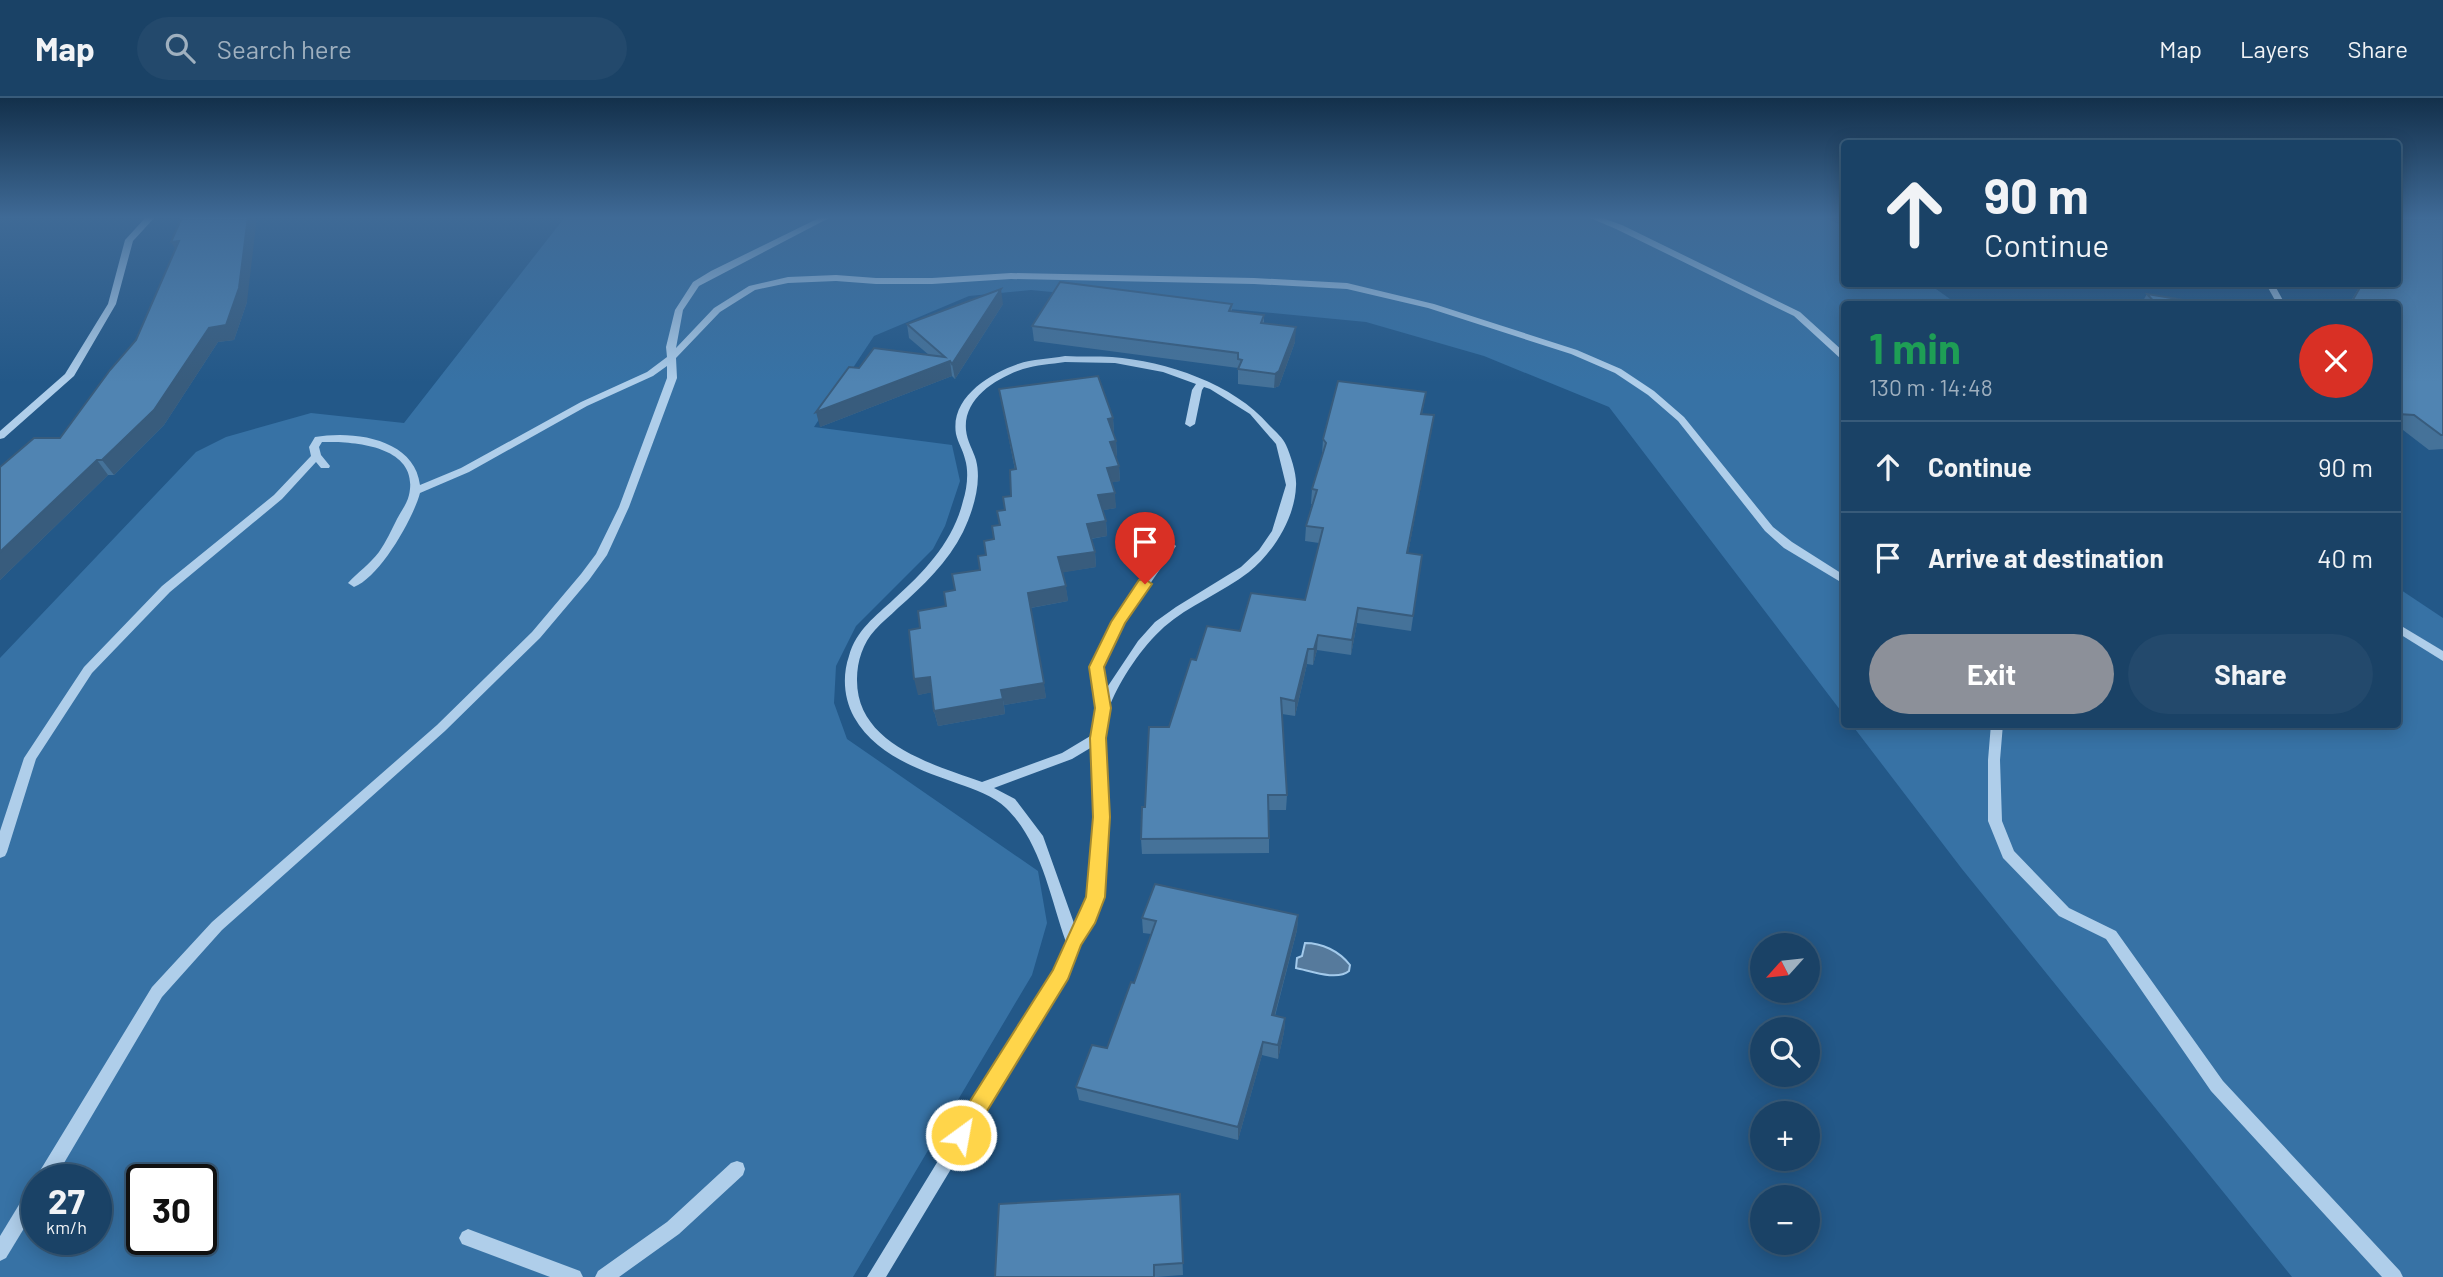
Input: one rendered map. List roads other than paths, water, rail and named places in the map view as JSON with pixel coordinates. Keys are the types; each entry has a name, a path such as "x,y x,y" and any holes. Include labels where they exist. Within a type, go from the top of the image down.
{"street":[{"path":"0,436 69,376 112,304 120,272"},
{"path":"54,1164 157,992 182,962 217,926 442,728 536,635 585,577 601,555 624,507 672,378 671,358 679,310 696,284 717,272"},
{"path":"1712,272 1797,314 1841,354"},
{"path":"1073,941 1038,840 1010,803 982,787 905,758 872,734 852,706 850,679 854,654 868,629 927,575 956,539 971,492 973,471 970,452 961,434 962,415 970,397 991,380 1023,367 1062,359 1153,367 1202,382 1241,402 1269,428 1279,443 1292,482 1283,524 1255,563 1168,619 1144,641 1103,708"},
{"path":"1190,424 1197,390 1202,382"},
{"path":"325,466 316,456 314,447 319,439 356,439 389,447 405,458 415,491 399,528 374,569 354,583"},
{"path":"0,852 30,758 88,670 166,589 278,497 316,456"},
{"path":"876,1277 1061,973 1073,941 1086,923 1096,897 1101,817 1098,738 1103,708 1097,667 1118,622 1171,546"},
{"path":"2401,630 2443,657"},
{"path":"1997,728 1995,821 2008,854 2064,912 2111,935 2217,1086 2394,1277"},
{"path":"982,787 1067,756 1098,738"},
{"path":"604,1277 673,1228 737,1170"},
{"path":"468,1238 574,1277"}],"lane":[{"path":"415,491 494,456 583,404 650,374 671,358 717,310 752,288 788,280 836,278 876,282 932,281 1011,276 1254,281 1347,286 1431,306 1574,352 1618,371 1651,393 1681,419 1769,529 1788,545 1841,578"},
{"path":"0,1252 21,1217"}]}
